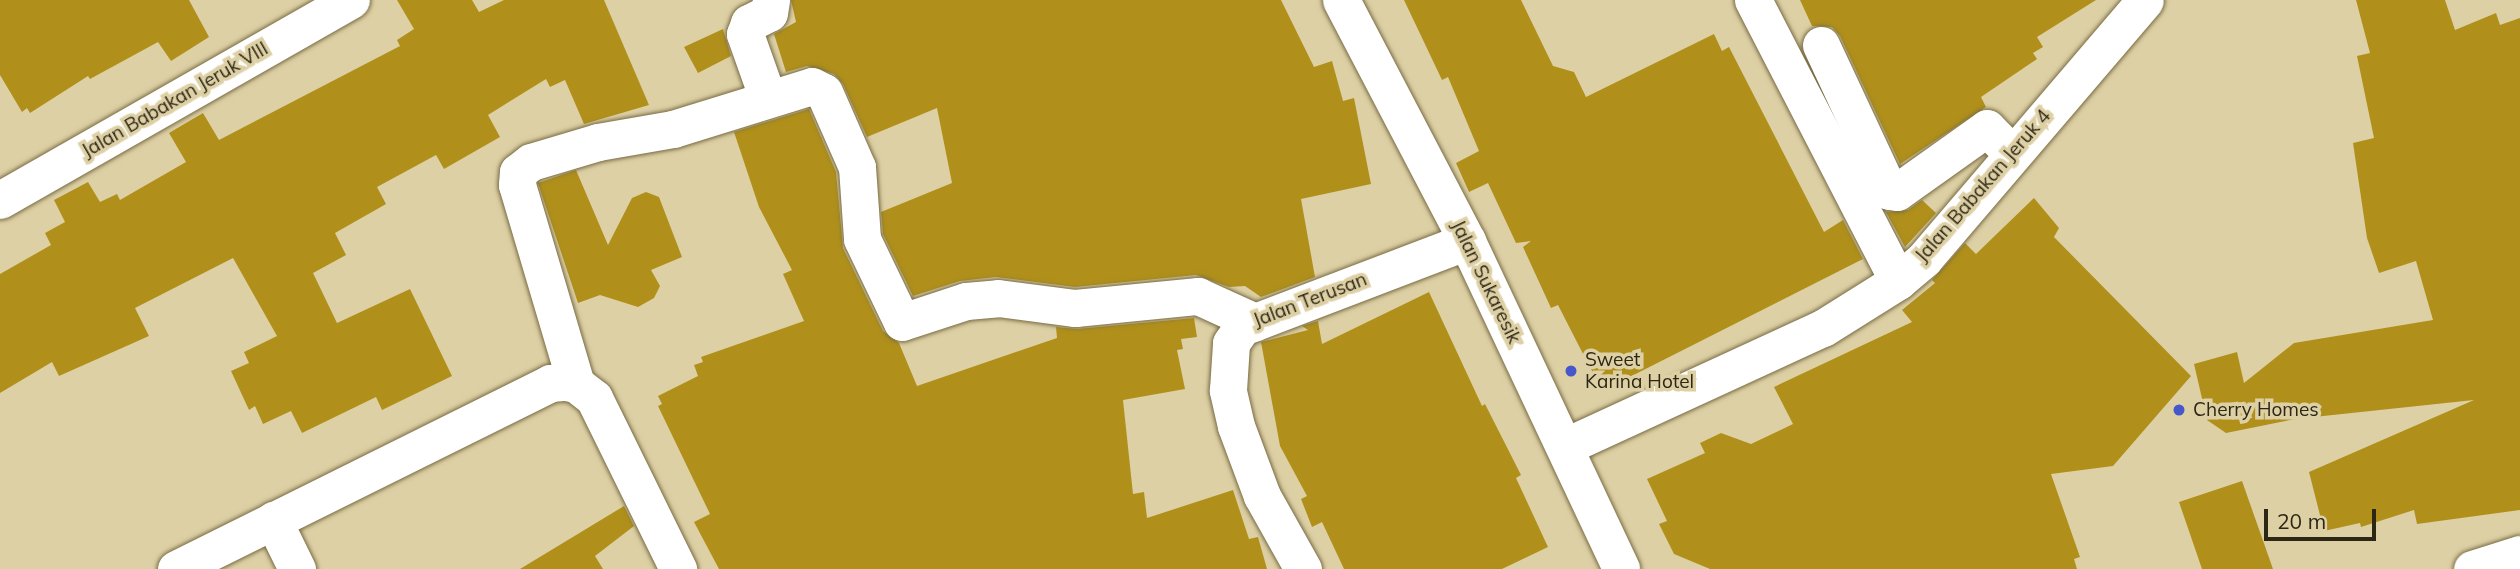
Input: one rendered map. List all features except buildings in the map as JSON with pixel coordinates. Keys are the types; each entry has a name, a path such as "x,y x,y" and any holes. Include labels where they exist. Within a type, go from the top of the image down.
{"street":[{"name":"Jalan Babakan Jeruk VIII","path":"3,192 351,0"},
{"path":"768,99 745,34 749,23 769,13 771,0"},
{"name":"Jalan Sukaresik","path":"1341,0 1467,241 1566,446 1621,569"},
{"path":"1753,0 1898,281"},
{"name":"Jalan Babakan Jeruk 4","path":"1566,446 1823,327 1898,281 1924,259 2139,1"},
{"path":"1821,46 1889,191 1896,192 1987,128 2012,154"},
{"path":"678,569 594,398 576,384 517,185 518,172 531,162 598,142 673,129 812,86 824,92 857,167 862,239 892,333 966,301 998,298 1075,308 1198,296 1255,321"},
{"name":"Jalan Terusan","path":"1303,569 1262,496 1236,426 1228,390 1231,343 1242,327 1255,321 1467,241"},
{"path":"176,569 550,383 576,384"},
{"path":"273,520 297,569"},
{"path":"2472,569 2520,554"}],"place":[{"name":"Sweet Karina Hotel","path":"1571,371"},
{"name":"Cherry Homes","path":"2179,410"}]}
